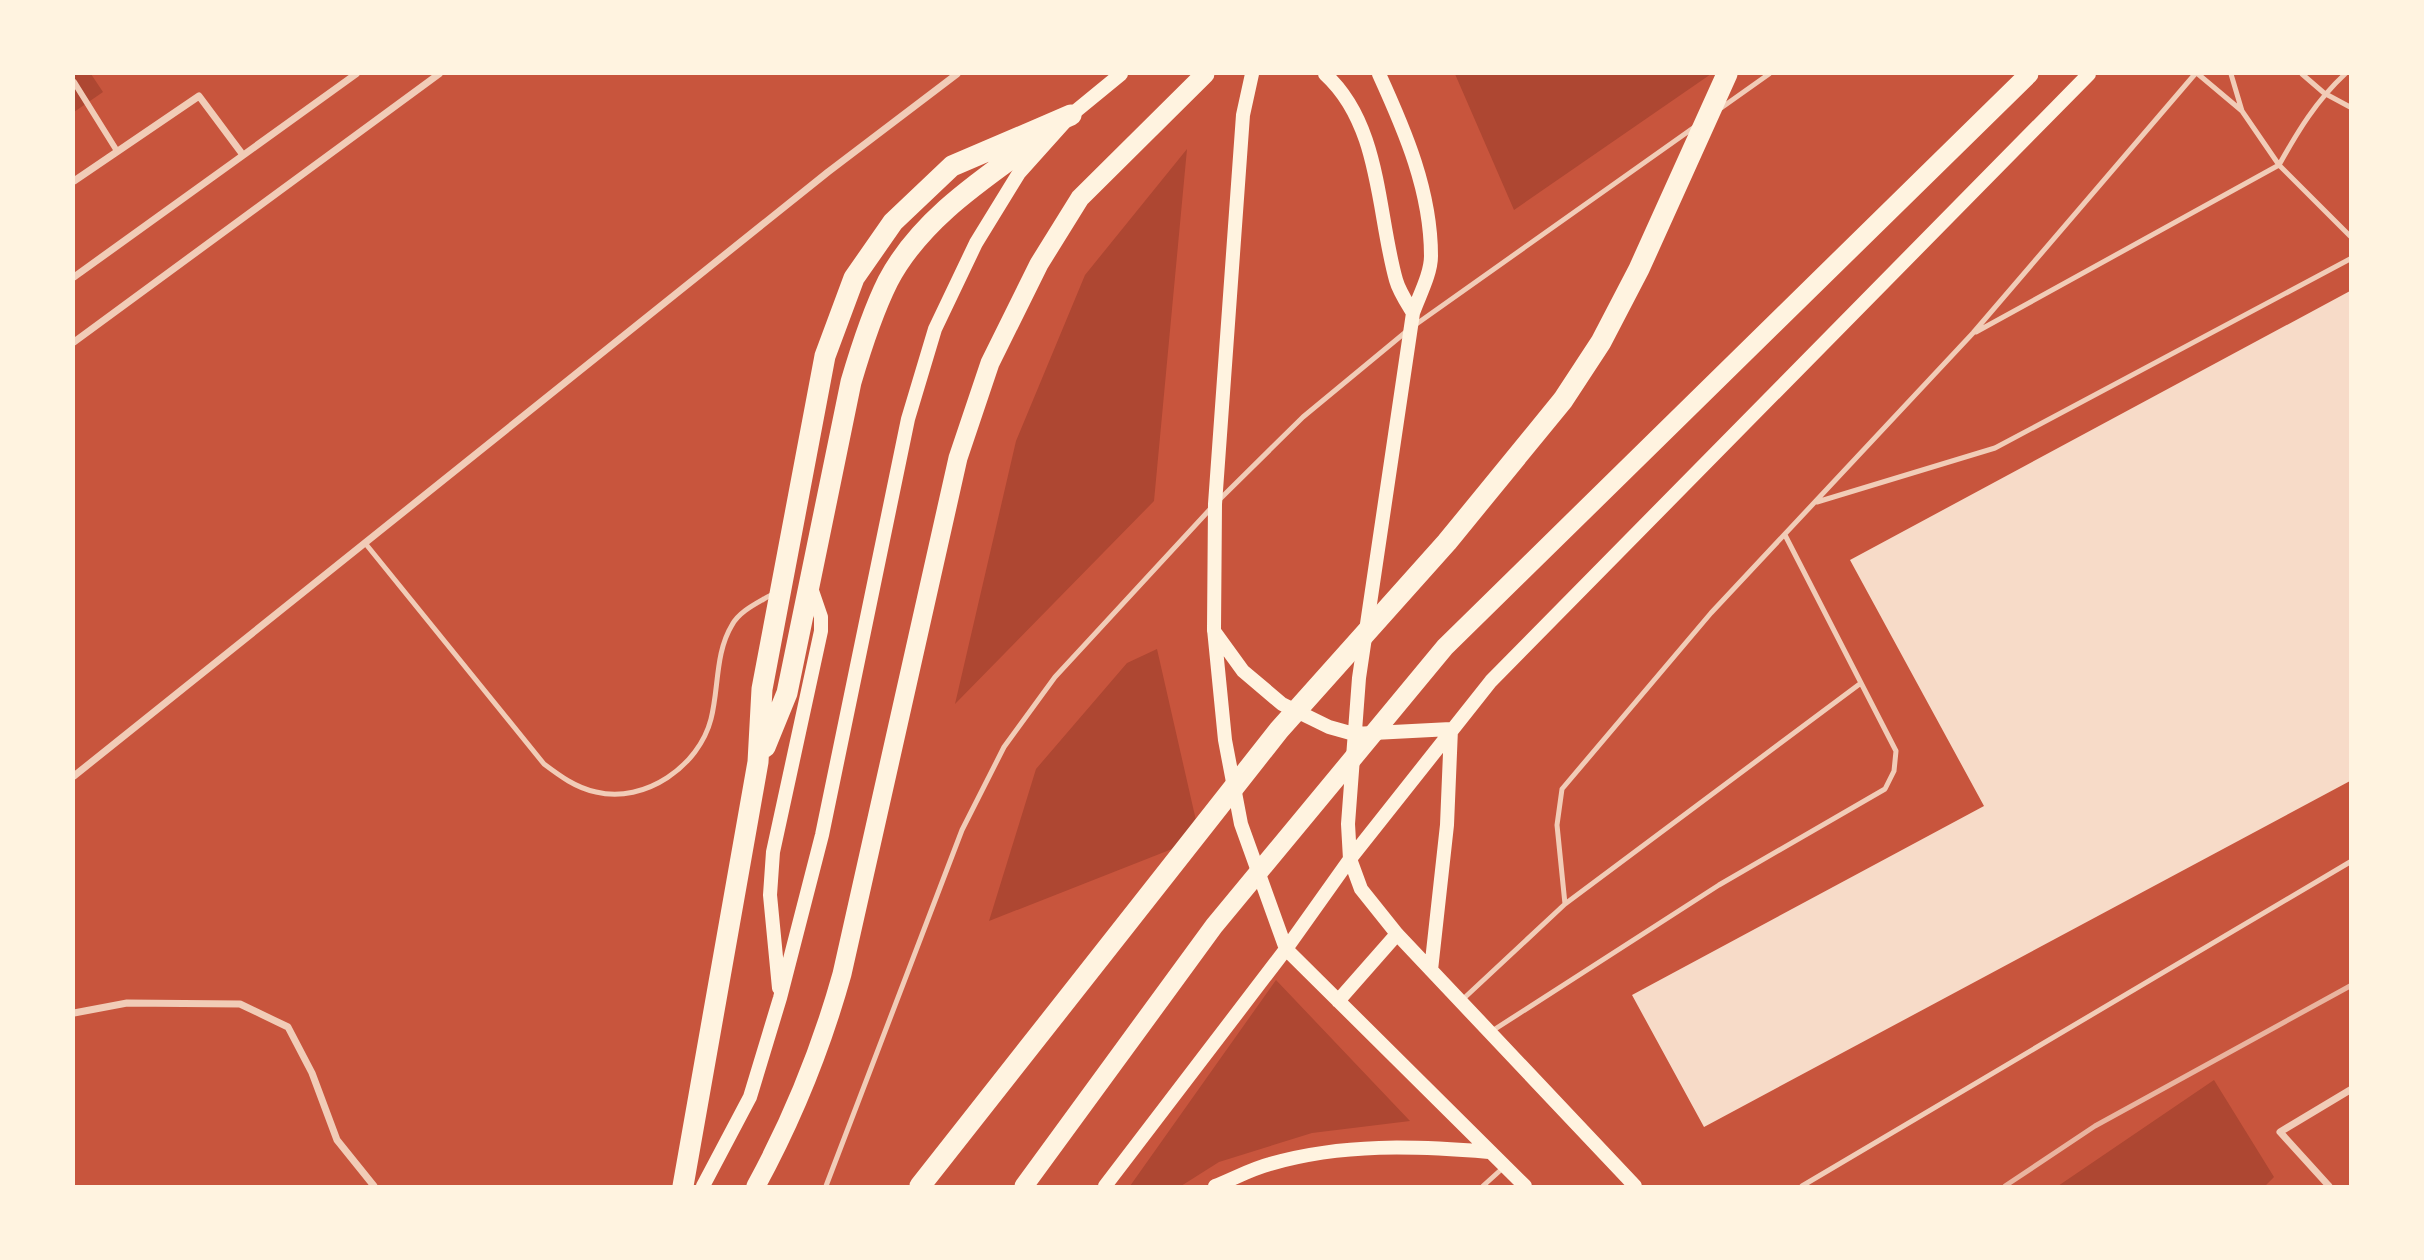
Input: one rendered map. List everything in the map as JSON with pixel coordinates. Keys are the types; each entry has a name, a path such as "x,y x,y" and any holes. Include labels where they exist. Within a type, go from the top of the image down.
{"highway":[{"path":"756,1186 781,1140 822,1044 842,974 958,458 990,363 1039,264 1080,198 1205,74"},
{"path":"920,1186 1279,730 1447,542 1563,400 1601,342 1639,268 1727,74"},
{"path":"1024,1186 1214,926 1445,647 1868,229 2029,74"},
{"path":"758,762 787,693 852,382 866,332 889,279 920,237 963,195 1071,115"},
{"path":"683,1186 758,762 762,689 825,356 855,278 893,222 952,166 1071,115"}],"main road":[{"path":"703,1186 750,1097 780,998 822,835 908,419 935,329 976,243 1019,173 1071,115 1121,74"},
{"path":"1252,74 1243,115 1215,504 1214,629 1225,740 1241,824 1286,949 1525,1186"},
{"path":"1325,74 1335,82 1355,117 1371,158 1396,282 1413,320"},
{"path":"1379,74 1408,138 1424,196 1431,258 1413,320 1392,448 1354,734 1350,859 1361,889 1397,934 1635,1186"},
{"path":"1105,1186 1286,949 1350,859 1490,681 2089,74"},
{"path":"780,998 769,895 773,852 821,631 817,599 810,584"},
{"path":"1214,629 1243,671 1282,704 1329,727 1354,734 1451,729"},
{"path":"1432,970 1447,825 1451,729"},
{"path":"1338,1001 1397,934"},
{"path":"1215,1186 1269,1164 1347,1149 1406,1145 1489,1152"}],"street":[{"path":"74,277 356,74"},
{"path":"74,342 439,74"},
{"path":"74,776 818,180 957,74"},
{"path":"74,82 117,151"},
{"path":"74,181 199,96 243,155"},
{"path":"74,1013 127,1003 240,1004 288,1027 312,1073 337,1140 374,1186"},
{"path":"2329,1186 2280,1132 2350,1090"}],"lane":[{"path":"826,1186 961,830 1004,747 1055,677 1215,504 1303,417 1413,320 1769,74"},
{"path":"1565,904 1557,825 1562,789 1711,613 1973,333 2197,74 2242,111 2279,166 2350,236"},
{"path":"2231,74 2242,111"},
{"path":"2302,74 2324,93 2350,107"},
{"path":"1973,333 2279,166 2324,93 2345,74"},
{"path":"1814,503 1995,449 2350,259"},
{"path":"1490,1032 1719,885 1885,789 1894,771 1896,751 1785,535"},
{"path":"365,543 544,764 570,783 597,793 631,792 653,786 681,768 698,749 711,720 723,641 733,622 748,609 783,588"},
{"path":"1461,1001 1565,904 1861,683"},
{"path":"1802,1186 2350,862"},
{"path":"1483,1186 1505,1167"}],"shaded area":[{"path":"74,74 91,74 103,92 74,112"},
{"path":"1455,74 1711,74 1514,210"},
{"path":"1187,149 1154,501 955,704 1016,441 1085,275"},
{"path":"1157,649 1200,838 989,921 1036,769 1127,663"},
{"path":"1276,980 1410,1121 1312,1133 1219,1162 1181,1186 1130,1186"},
{"path":"2214,1080 2274,1177 2265,1186 2058,1186"}],"building":[{"path":"2350,291 2350,781 1704,1127 1632,995 1984,806 1850,560"}],"railway":[{"path":"2005,1186 2095,1126 2350,986"}]}
